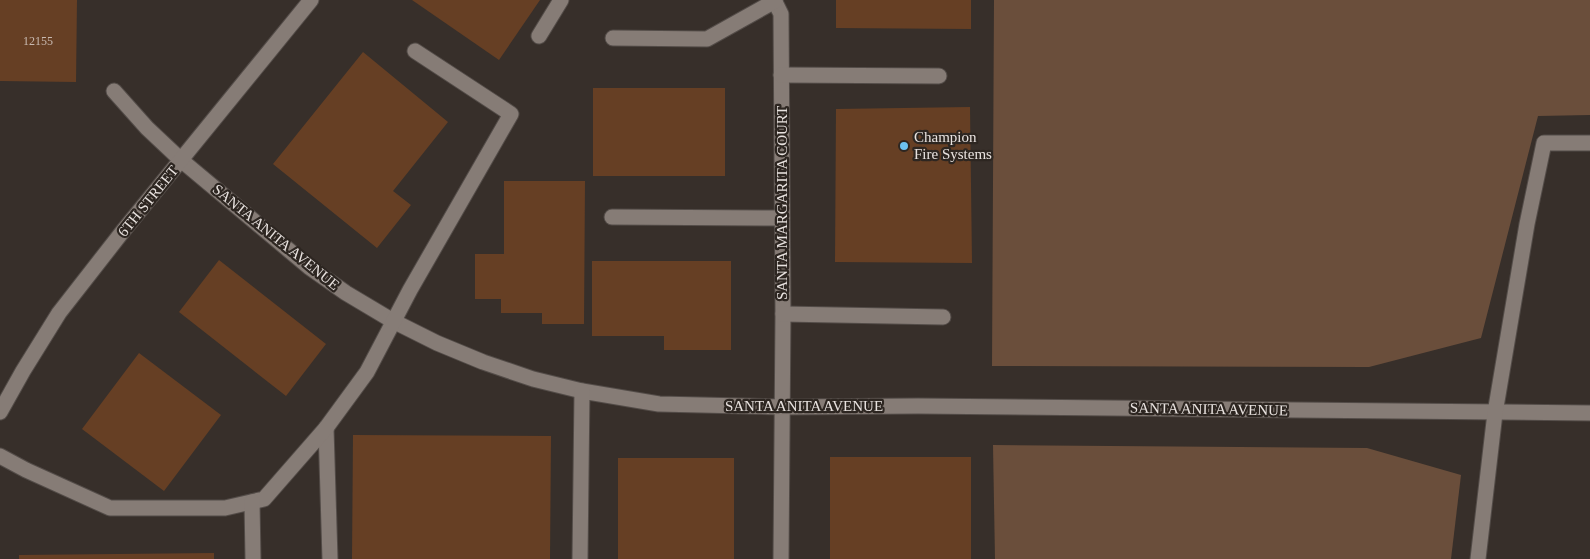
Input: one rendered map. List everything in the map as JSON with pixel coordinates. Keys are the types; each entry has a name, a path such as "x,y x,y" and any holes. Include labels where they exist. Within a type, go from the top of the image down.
{"street":[{"name":"6TH STREET","path":"0,412 23,370 59,313 123,231 311,0"},
{"path":"539,36 561,0"},
{"path":"613,38 707,39 774,0"},
{"name":"SANTA MARGARITA COURT","path":"774,0 781,14 783,314 781,559"},
{"path":"0,456 26,470 110,508 225,508 264,499 326,428 367,372 393,321 511,114 414,51"},
{"path":"781,75 938,76"},
{"name":"SANTA ANITA AVENUE","path":"114,91 147,128 181,160 309,267 346,293 393,321 437,343 483,362 533,379 582,391 659,404 782,407 918,406 1590,413"},
{"path":"1478,559 1495,413 1527,224 1544,143 1590,143"},
{"path":"612,217 782,218"},
{"path":"783,314 943,317"},
{"path":"580,559 582,391"},
{"path":"326,428 330,559"},
{"path":"252,502 253,559"}],"shaded area":[{"path":"994,0 1590,0 1590,115 1538,116 1481,338 1369,367 992,366"},
{"path":"993,445 1367,448 1461,475 1451,559 995,559"}],"building":[{"path":"0,0 77,0 76,82 0,81"},
{"path":"412,0 540,0 499,60"},
{"path":"836,0 971,0 971,29 836,28"},
{"path":"363,52 448,122 393,191 411,205 377,248 273,164"},
{"path":"593,88 725,88 725,176 593,176"},
{"path":"970,107 972,263 835,262 836,109"},
{"path":"504,181 585,181 584,324 542,324 542,313 501,313 501,299 475,299 475,254 504,254"},
{"path":"219,260 326,344 286,396 179,312"},
{"path":"592,261 731,261 731,350 664,350 664,336 592,336"},
{"path":"139,353 221,415 164,491 82,429"},
{"path":"353,435 551,436 550,559 352,559"},
{"path":"830,457 971,457 971,559 830,559"},
{"path":"618,458 734,458 734,559 618,559"},
{"path":"214,553 214,559 19,559 19,555"}],"place":[{"name":"Champion Fire Systems","path":"904,146"}]}
